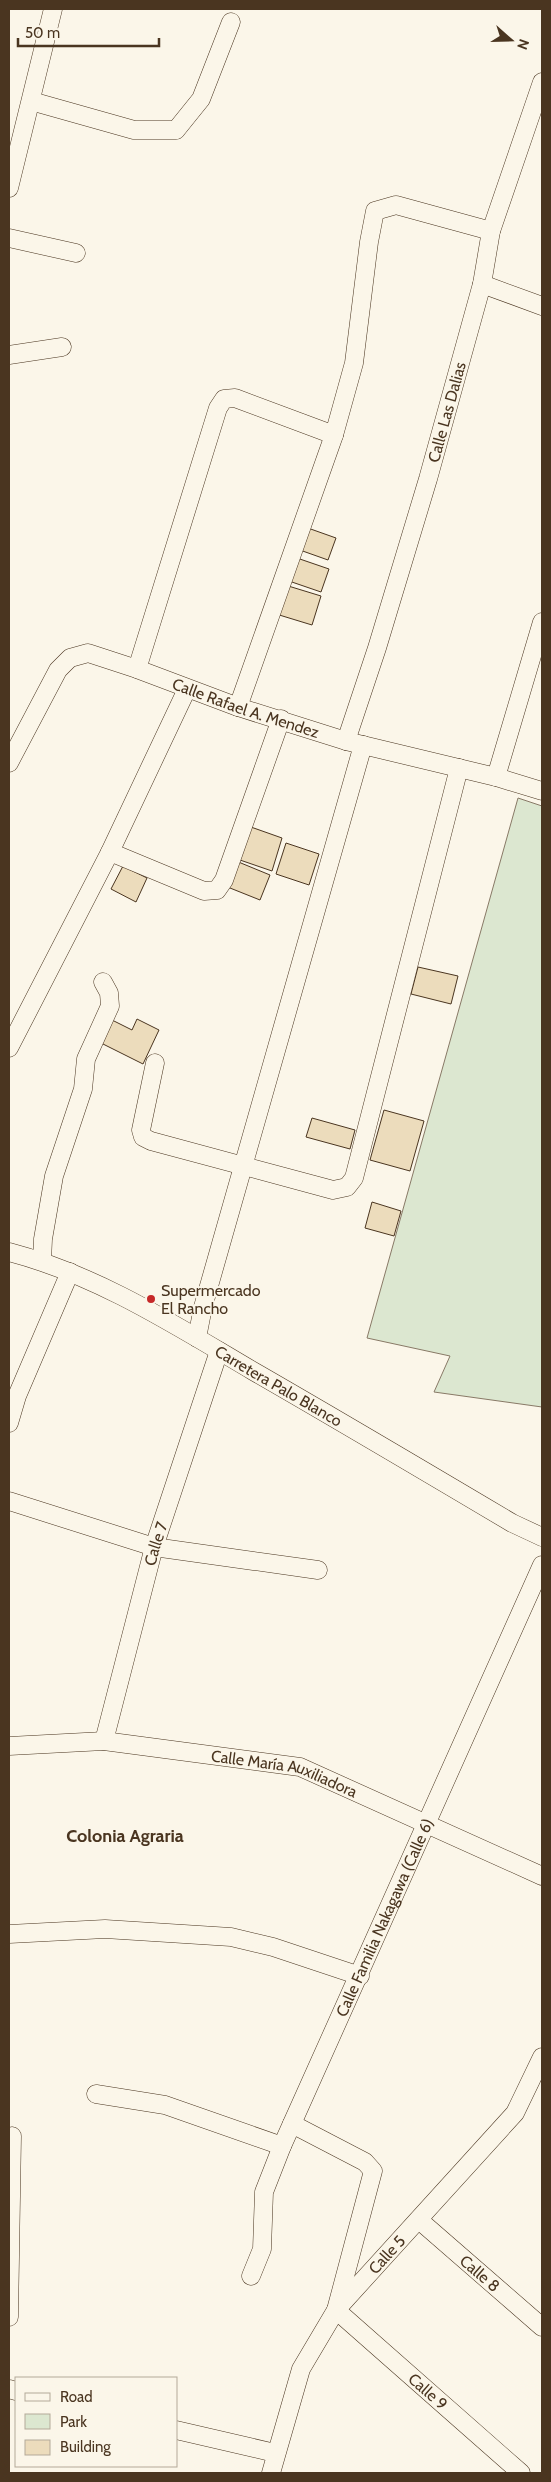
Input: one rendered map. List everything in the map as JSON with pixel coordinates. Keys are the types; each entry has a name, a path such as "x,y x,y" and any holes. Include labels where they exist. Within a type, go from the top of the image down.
{"street":[{"path":"9,188 16,130 30,101 52,9"},
{"path":"30,101 134,130 176,130 201,99 232,22"},
{"name":"Calle Las Dalias","path":"346,741 377,648 428,479 482,284 491,231 542,82"},
{"path":"238,707 334,435 354,364 369,242 375,211 396,205 491,231"},
{"path":"9,238 76,254"},
{"path":"482,284 542,306"},
{"path":"9,355 62,346"},
{"path":"137,669 218,408 224,399 235,398 334,435"},
{"path":"496,777 542,622"},
{"name":"Calle Rafael A. Mendez","path":"9,763 58,670 70,658 88,653 137,669 238,707 346,741 496,777 542,791"},
{"path":"9,1048 110,852 188,689"},
{"path":"110,852 204,891 218,890 224,880 281,719"},
{"path":"197,1338 203,1307 363,745"},
{"path":"155,1063 141,1130 144,1137 151,1141 333,1190 347,1187 354,1178 459,768"},
{"path":"42,1261 45,1222 54,1176 81,1097 86,1059 110,1006 109,993 103,982"},
{"name":"Carretera Palo Blanco","path":"9,1252 42,1261 70,1272 147,1309 512,1523 542,1536"},
{"path":"9,1423 17,1396 70,1272"},
{"name":"Calle 7","path":"104,1741 154,1547 219,1350"},
{"path":"9,1501 154,1547 318,1570"},
{"name":"Calle Familia Nakagawa (Calle 6)","path":"251,2276 262,2249 264,2192 282,2146 360,1976 542,1566"},
{"name":"Calle María Auxiliadora","path":"9,1746 104,1741 300,1767 542,1876"},
{"path":"9,1934 105,1929 231,1937 274,1947 360,1976"},
{"name":"Calle 5","path":"271,2473 275,2453 301,2369 336,2310 515,2113 542,2057"},
{"path":"96,2094 165,2105 282,2146"},
{"path":"292,2124 365,2162 373,2171 336,2310"},
{"path":"9,2317 12,2136"},
{"name":"Calle 8","path":"419,2220 542,2326"},
{"name":"Calle 9","path":"336,2310 521,2473"},
{"path":"178,2430 275,2453"}],"green space":[{"path":"518,798 542,806 542,1407 434,1392 450,1356 367,1338"}],"building":[{"path":"305,527 336,538 328,560 297,549"},
{"path":"294,557 329,569 321,592 286,580"},
{"path":"285,585 321,596 312,625 276,614"},
{"path":"248,826 282,838 272,871 237,859"},
{"path":"286,843 319,854 309,885 276,874"},
{"path":"236,861 270,875 260,900 225,886"},
{"path":"123,866 147,878 136,902 111,889"},
{"path":"418,967 458,976 451,1004 411,994"},
{"path":"137,1019 159,1030 143,1064 101,1043 112,1020 132,1030"},
{"path":"384,1110 424,1121 410,1171 370,1160"},
{"path":"312,1118 355,1130 350,1149 306,1137"},
{"path":"372,1202 401,1211 394,1236 365,1228"}],"place":[{"name":"Supermercado El Rancho","path":"151,1299"}],"district":[{"name":"Colonia Agraria","path":"125,1836"}]}
